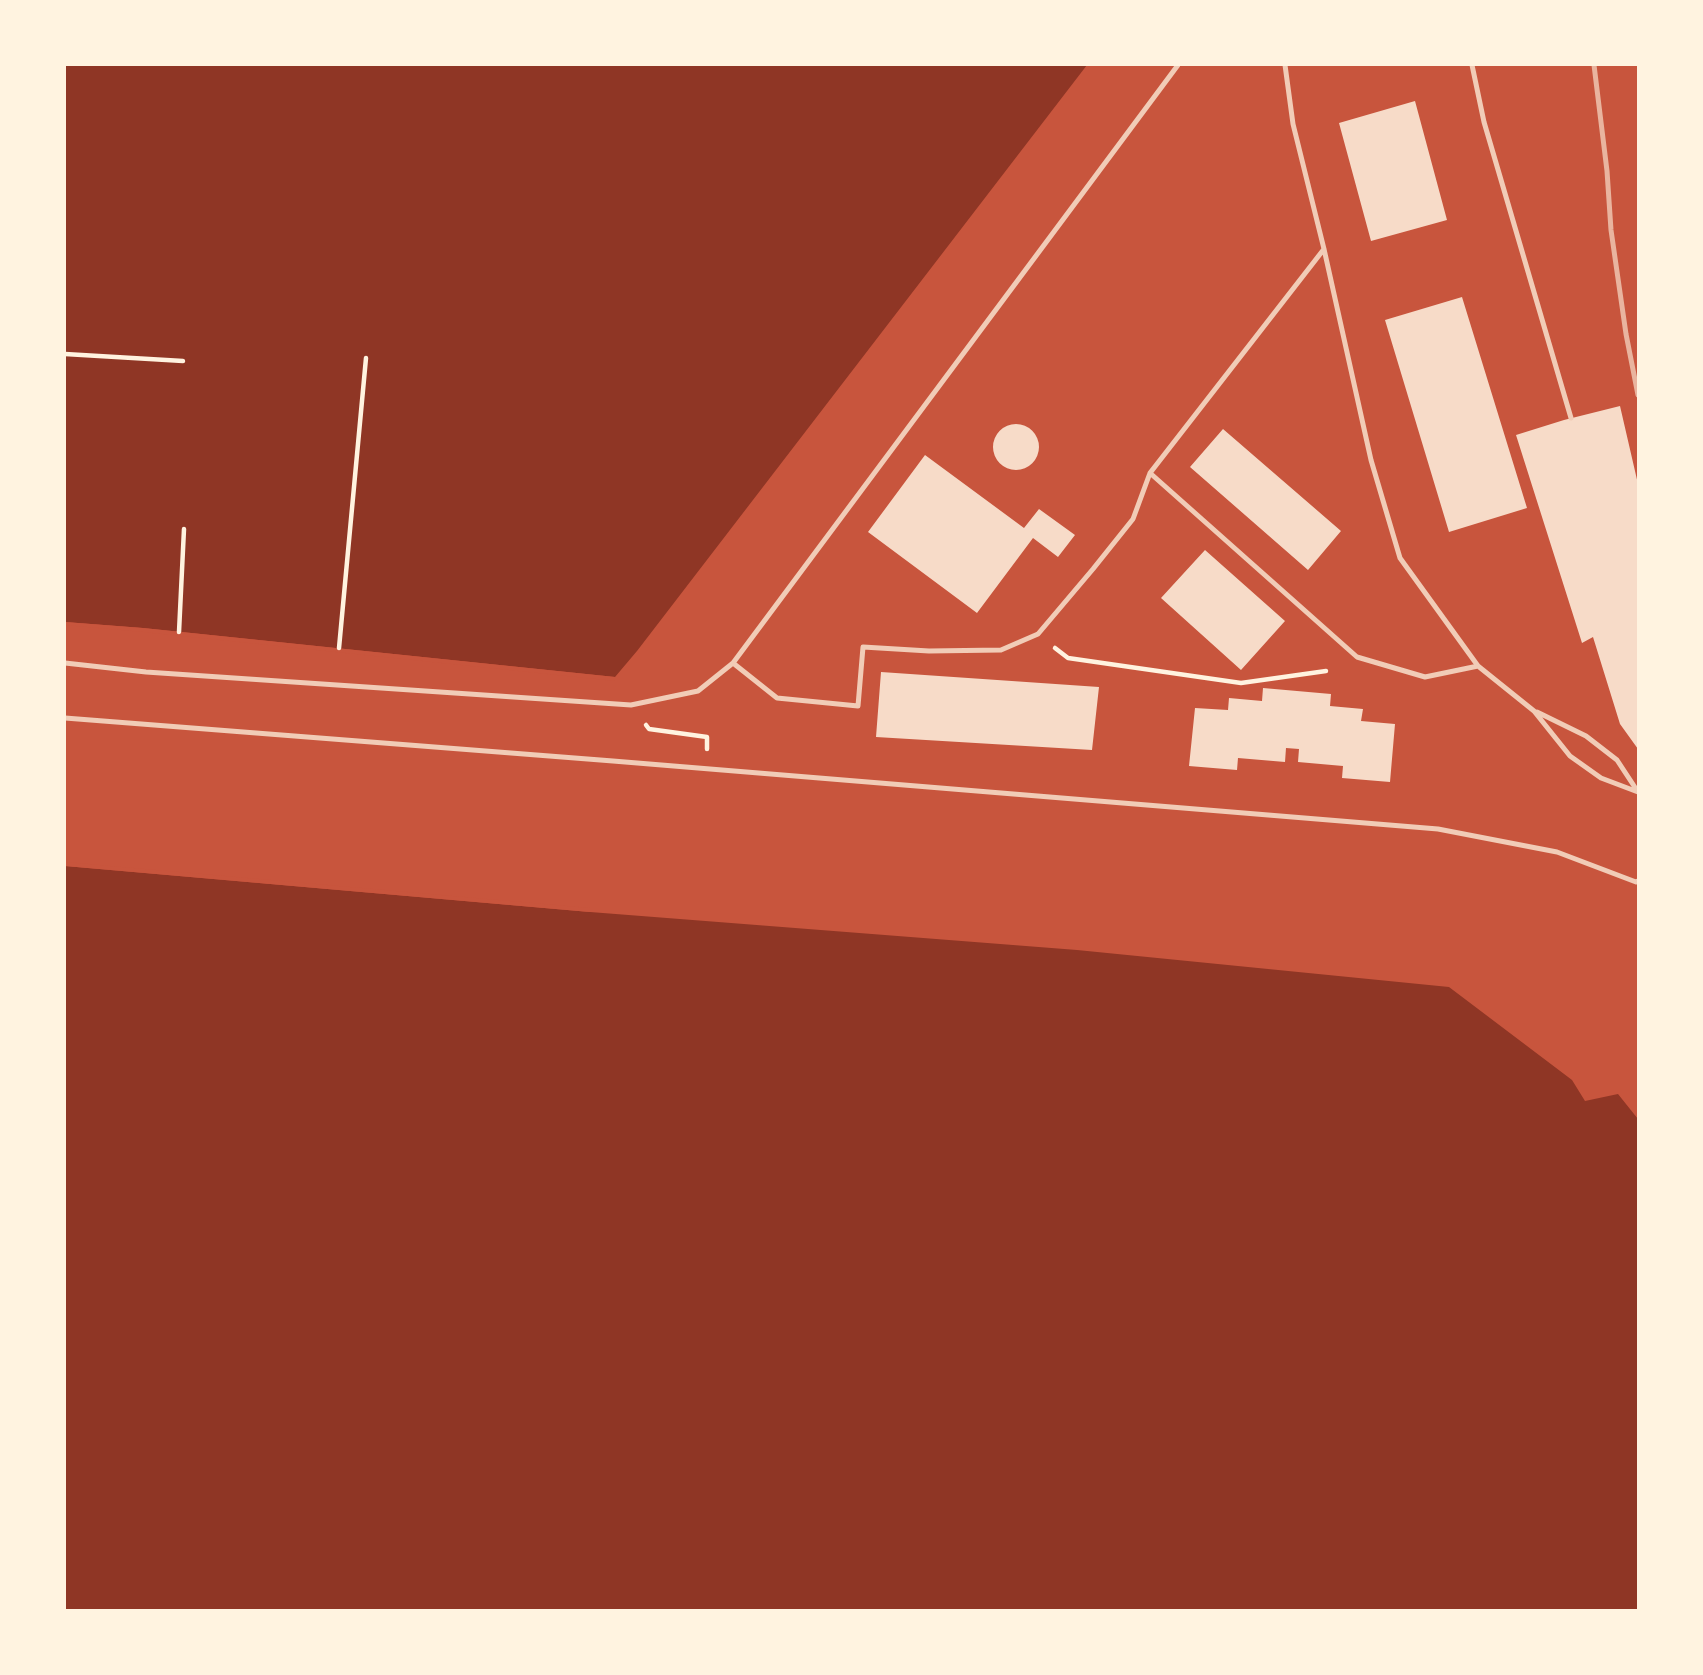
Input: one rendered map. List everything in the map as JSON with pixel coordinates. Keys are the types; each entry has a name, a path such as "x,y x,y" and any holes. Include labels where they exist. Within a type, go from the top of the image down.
{"lane":[{"path":"65,663 146,672 631,705 698,691 733,663 1178,65"},
{"path":"1285,65 1293,124 1371,460 1400,558 1478,666 1534,711 1570,756 1601,778 1638,792"},
{"path":"1472,65 1484,122 1572,418"},
{"path":"733,663 777,698 858,705 863,647 929,651 1001,650 1038,634 1133,519 1150,473 1324,249"},
{"path":"1150,473 1357,657 1425,677 1478,666"},
{"path":"1534,711 1586,736 1617,760 1638,792"},
{"path":"65,718 1438,829 1557,852 1638,881"}],"path":[{"path":"65,354 183,361"},
{"path":"339,648 366,359"},
{"path":"178,632 184,529"},
{"path":"1038,634 1068,658 1241,684 1326,671"},
{"path":"631,705 649,730 707,737 708,769"}],"shaded area":[{"path":"65,65 1087,65 615,677 65,622"},
{"path":"65,866 590,912 1077,950 1449,987 1572,1080 1585,1101 1618,1094 1638,1119 1638,1610 65,1610"}],"pier":[{"path":"65,622 615,677 615,681 65,625"},
{"path":"65,862 590,908 590,912 65,866"}],"building":[{"path":"1415,101 1447,220 1371,241 1339,123"},
{"path":"1462,297 1527,508 1449,532 1385,320"},
{"path":"1620,406 1638,484 1638,749 1620,724 1593,637 1582,643 1516,435"},
{"path":"1016,424 1032,431 1039,447 1032,463 1016,470 1000,463 993,447 1000,431"},
{"path":"1223,429 1341,531 1308,570 1190,467"},
{"path":"925,455 1024,528 1039,509 1075,535 1058,557 1033,538 977,613 868,532"},
{"path":"1205,550 1285,621 1241,670 1161,598"},
{"path":"881,672 1099,687 1092,750 876,737"},
{"path":"1263,688 1331,694 1330,706 1363,709 1361,721 1395,724 1390,782 1342,778 1343,766 1298,762 1299,749 1286,748 1285,762 1238,758 1237,770 1189,766 1195,708 1228,710 1229,698 1262,701"}],"railway":[{"path":"1594,65 1611,230 1638,395"}]}
